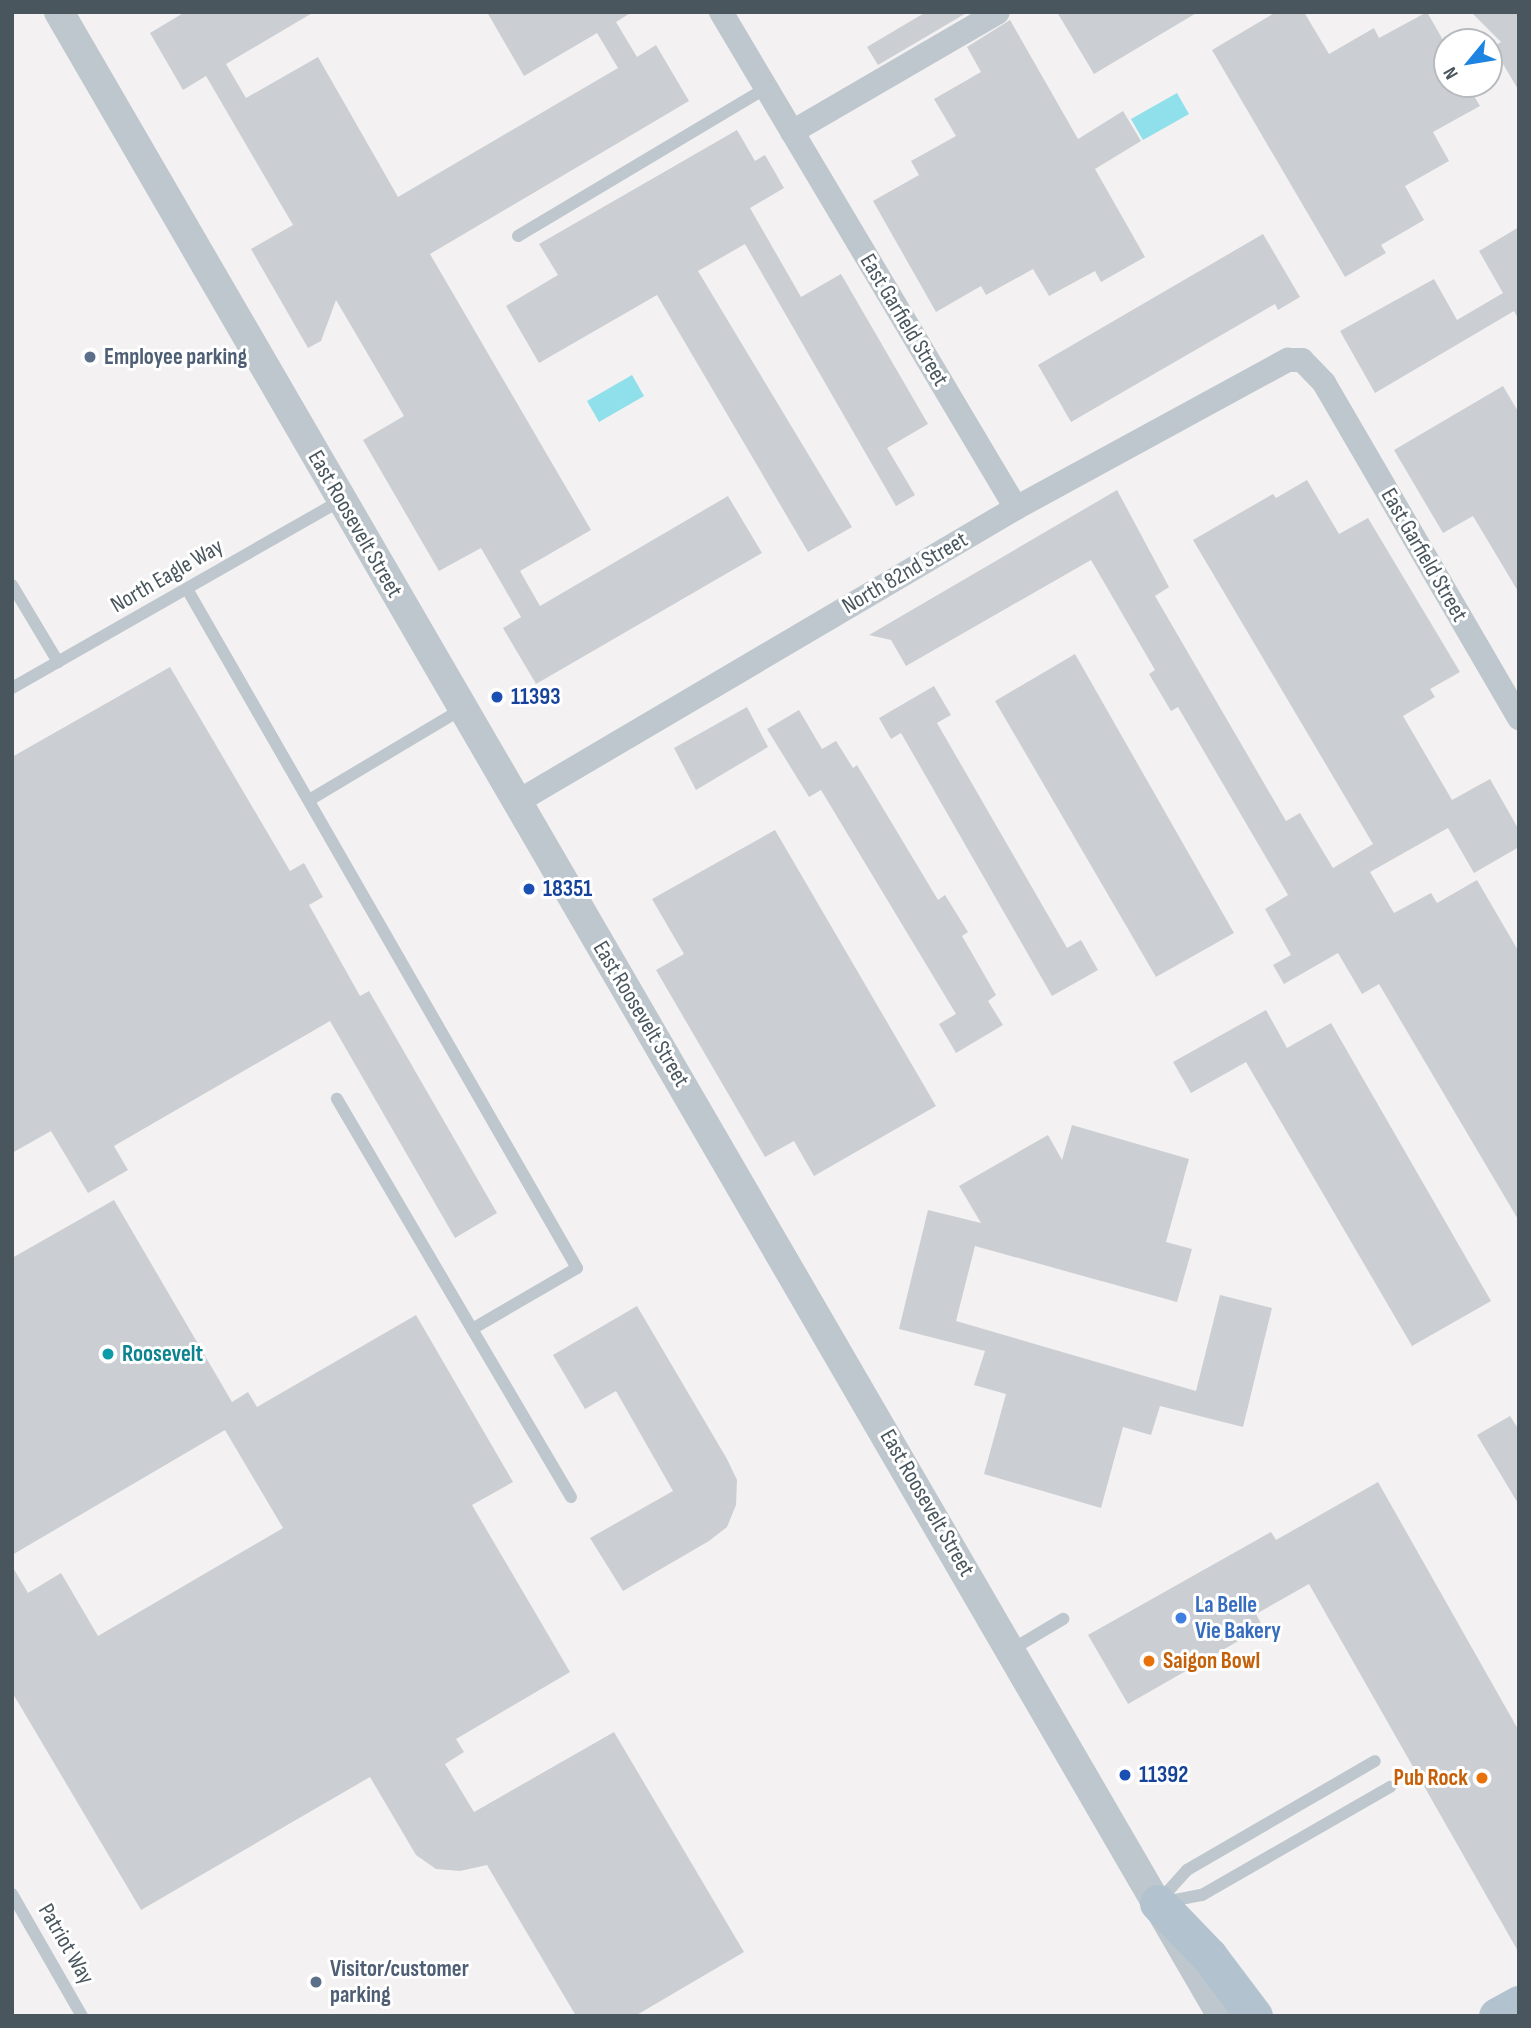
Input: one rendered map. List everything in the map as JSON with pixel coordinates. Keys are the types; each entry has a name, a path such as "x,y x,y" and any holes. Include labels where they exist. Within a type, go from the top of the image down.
{"main road":[{"path":"1158,1903 1209,1956 1254,2016"},
{"path":"1497,2016 1519,2004"}],"street":[{"name":"East Roosevelt Street","path":"59,12 1222,2016"},
{"name":"East Garfield Street","path":"720,12 1016,508"},
{"path":"792,132 998,12"},
{"name":"East Garfield Street","path":"1302,360 1324,383 1519,718"},
{"name":"North 82nd Street","path":"517,802 1016,508 1276,365 1302,360"}],"lane":[{"path":"518,236 766,88"},
{"name":"North Eagle Way","path":"12,688 342,500"},
{"path":"12,585 58,662"},
{"path":"187,589 311,799 577,1268 472,1329"},
{"path":"311,799 463,709"},
{"path":"337,1099 571,1497"},
{"path":"1011,1650 1063,1619"},
{"path":"1158,1903 1187,1870 1376,1761"},
{"path":"1158,1903 1202,1895 1390,1787"},
{"name":"Patriot Way","path":"12,1894 82,2016"}],"water":[{"path":"1177,93 1189,114 1143,140 1131,119"},
{"path":"632,375 644,396 599,422 587,401"}],"building":[{"path":"185,12 314,12 226,64 246,98 318,57 398,197 618,68 597,33 524,76 487,12 632,12 616,22 637,57 656,45 689,101 430,254 591,530 520,571 540,606 728,496 762,553 536,684 503,628 521,617 481,548 439,571 363,440 404,416 336,300 321,341 308,348 251,249 293,225 206,76 183,90 150,33"},
{"path":"926,12 968,12 878,65 867,47"},
{"path":"1057,12 1198,12 1094,74"},
{"path":"1276,12 1304,12 1329,54 1374,28 1379,38 1427,12 1436,28 1433,28 1433,98 1475,98 1480,106 1433,132 1449,161 1405,186 1424,220 1381,245 1386,253 1345,277 1212,50"},
{"path":"1471,12 1519,12 1519,91 1503,64 1503,28 1487,28"},
{"path":"1010,20 1078,139 1123,111 1141,141 1095,169 1145,257 1101,282 1095,271 1049,296 1033,269 986,295 981,286 936,312 873,201 919,175 911,161 956,136 934,99 981,72 967,47"},
{"path":"737,130 755,161 765,155 784,188 750,208 801,297 841,274 928,424 887,448 915,495 896,506 745,244 698,271 852,527 808,552 657,295 539,363 506,306 558,275 539,244"},
{"path":"1519,227 1519,320 1514,311 1375,393 1340,331 1434,279 1457,320 1503,293 1479,251"},
{"path":"1263,234 1300,297 1278,310 1275,304 1071,422 1038,365"},
{"path":"1503,386 1519,413 1519,593 1473,516 1443,533 1394,450"},
{"path":"1307,480 1339,534 1368,518 1460,672 1430,689 1435,697 1403,716 1452,800 1490,779 1519,830 1519,847 1474,873 1448,828 1370,872 1394,913 1431,893 1437,903 1477,880 1519,952 1519,1221 1379,984 1362,994 1338,953 1284,984 1273,965 1291,955 1265,909 1288,895 1178,707 1171,711 1149,674 1155,670 1091,560 906,666 891,640 869,635 1117,490 1169,587 1155,596 1286,821 1300,813 1333,868 1373,844 1193,540 1273,494 1276,498"},
{"path":"1075,654 1234,933 1156,977 995,701"},
{"path":"170,667 290,871 304,863 323,897 309,905 360,996 369,991 497,1213 455,1238 330,1021 114,1146 128,1170 88,1193 51,1131 12,1153 12,757"},
{"path":"934,686 951,715 937,723 1067,948 1081,940 1098,970 1052,996 901,733 891,739 879,718"},
{"path":"747,707 768,747 696,790 674,748"},
{"path":"799,710 822,749 836,741 853,768 857,765 938,900 945,895 968,932 962,936 996,995 988,1001 1003,1025 956,1053 939,1024 956,1014 821,790 809,797 767,729"},
{"path":"775,830 936,1106 814,1176 794,1141 765,1157 656,970 684,954 652,899"},
{"path":"1266,1010 1287,1048 1331,1023 1491,1301 1412,1346 1246,1062 1191,1093 1173,1062"},
{"path":"1072,1125 1189,1159 1166,1242 1192,1249 1177,1302 975,1246 956,1321 1196,1391 1220,1295 1272,1308 1243,1427 1160,1406 1151,1435 1123,1427 1101,1508 984,1474 1006,1394 974,1385 985,1351 899,1329 928,1210 981,1223 959,1186 1048,1135 1062,1160"},
{"name":"Roosevelt","path":"114,1200 232,1402 248,1392 257,1407 416,1315 513,1482 472,1505 570,1672 456,1739 464,1752 445,1764 474,1812 614,1732 744,1952 635,2016 576,2016 487,1865 460,1871 436,1869 416,1855 370,1777 141,1910 12,1692 12,1566 28,1593 61,1573 98,1636 283,1528 225,1430 12,1555 12,1258"},
{"path":"637,1306 727,1459 737,1480 736,1505 727,1527 709,1541 623,1591 590,1538 673,1491 616,1391 585,1409 553,1355"},
{"path":"1510,1416 1519,1430 1519,1505 1477,1435"},
{"path":"1378,1482 1519,1731 1519,1953 1309,1584 1256,1614 1263,1627 1128,1704 1088,1635 1271,1532 1276,1540"}],"place":[{"name":"Employee parking","path":"90,357"},
{"name":"11393","path":"497,697"},
{"name":"18351","path":"529,889"},
{"name":"Roosevelt","path":"108,1354"},
{"name":"La Belle Vie Bakery","path":"1181,1618"},
{"name":"Saigon Bowl","path":"1149,1661"},
{"name":"11392","path":"1125,1775"},
{"name":"Pub Rock","path":"1482,1778"},
{"name":"Visitor/customer parking","path":"316,1982"}]}
